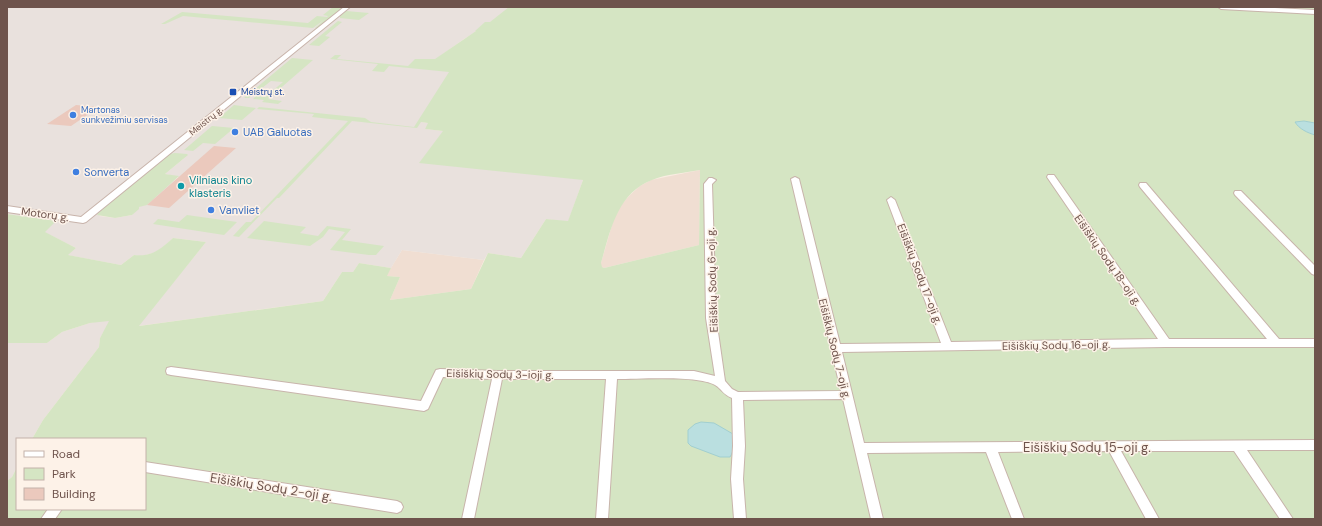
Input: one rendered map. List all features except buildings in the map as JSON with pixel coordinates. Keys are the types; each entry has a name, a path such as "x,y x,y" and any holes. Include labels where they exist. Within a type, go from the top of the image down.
{"street":[{"name":"Meistrų g.","path":"84,220 347,7"},
{"path":"1221,7 1315,12"},
{"name":"Eišiškių Sodų 18-oji g.","path":"1050,177 1166,343"},
{"name":"Eišiškių Sodų 7-oji g.","path":"795,179 876,519"},
{"name":"Eišiškių Sodų 6-oji g.","path":"712,180 708,184 711,318 719,368 719,382"},
{"path":"1143,185 1276,344"},
{"path":"1238,194 1315,272"},
{"name":"Eišiškių Sodų 17-oji g.","path":"891,200 948,347"},
{"name":"Motorų g.","path":"7,209 84,220"},
{"name":"Eišiškių Sodų 16-oji g.","path":"835,348 1166,343 1315,343"},
{"name":"Eišiškių Sodų 3-ioji g.","path":"171,371 424,406 440,373 612,376 694,375 719,382 728,392 737,396"},
{"path":"468,519 498,375"},
{"path":"602,519 612,376"},
{"path":"740,519 737,479 739,446 737,396 846,395"},
{"name":"Eišiškių Sodų 15-oji g.","path":"860,448 1315,445"},
{"path":"1237,446 1288,519"},
{"path":"990,447 1018,519"},
{"path":"1113,447 1153,519"},
{"name":"Eišiškių Sodų 2-oji g.","path":"146,467 398,507"},
{"path":"47,519 55,510"}],"shaded area":[{"path":"7,7 512,7 500,17 464,39 436,59 452,71 421,122 429,123 425,129 443,131 583,180 568,222 546,219 521,258 488,253 484,260 402,250 391,268 359,263 353,272 342,272 323,301 138,326 206,242 173,238 158,252 141,256 134,255 121,265 67,255 76,248 44,232 55,221 7,214","holes":["188,155 165,174 179,177 139,207 132,215 115,218 99,216"]},
{"path":"700,170 699,245 604,268 601,267 614,218 621,205 630,195 640,186 651,180"},
{"path":"402,250 484,260 471,289 390,300 400,277 386,276"},
{"path":"104,320 110,321 100,338 99,347 43,420 33,438 16,438 16,469 12,477 7,481 7,343 47,343 62,332"}],"green space":[{"path":"333,7 343,7 317,29 315,28 325,19 313,28 183,16 165,24 161,24 182,12 308,23 317,16 327,17 328,16 323,15"},
{"path":"509,7 1315,7 1315,123 1304,121 1295,122 1303,129 1315,135 1315,519 7,519 7,481 12,477 16,469 16,510 146,510 146,438 33,438 43,420 99,347 100,338 109,321 90,323 62,332 47,343 7,343 7,214 56,221 45,232 76,248 68,255 121,265 134,255 146,255 156,251 173,238 206,242 139,326 323,301 342,272 353,272 359,263 391,268 387,276 400,277 390,300 471,289 488,253 521,258 546,219 568,221 583,180 419,163 443,131 425,129 428,123 421,122 417,128 352,121 279,198 277,198 239,237 233,236 246,222 251,222 348,121 312,117 314,114 257,109 259,107 365,118 371,122 414,127 449,72 389,66 384,72 372,71 378,64 330,59 335,55 341,55 337,59 408,66 415,59 435,59 476,31 485,22 490,22","holes":["700,170 699,245 604,268 602,267 601,263 612,227 623,204 631,194 640,186 657,178"]},
{"path":"346,11 369,13 359,20 340,18 340,16"},
{"path":"338,21 342,22 325,36 330,37 319,46 309,45"},
{"path":"292,58 313,60 268,99 282,101 278,104 253,99 256,96 265,97 283,82 271,81 249,98 244,98"},
{"path":"234,105 256,108 242,120 219,118"},
{"path":"212,126 234,128 215,144 203,143 193,151 184,150"},
{"path":"175,153 188,155 165,174 179,176 147,205 139,207 139,209 132,215 115,218 97,215 170,154"},
{"path":"187,215 237,222 224,235 153,224 158,219 179,222"},
{"path":"264,221 306,227 300,233 318,236 327,226 351,229 342,240 384,246 376,255 330,250 345,232 329,229 323,237 310,246 247,238"}],"water":[{"path":"1304,121 1315,123 1315,135 1299,127 1295,122"},
{"path":"701,422 714,423 733,434 734,446 730,457 720,457 691,446 688,443 688,430 695,424"}],"place":[{"name":"Meistrų st.","path":"233,92"},
{"name":"Martonas sunkvežimiu servisas","path":"73,115"},
{"name":"UAB Galuotas","path":"235,132"},
{"name":"Sonverta","path":"76,172"},
{"name":"Vilniaus kino klasteris","path":"181,186"},
{"name":"Vanvliet","path":"211,210"}]}
